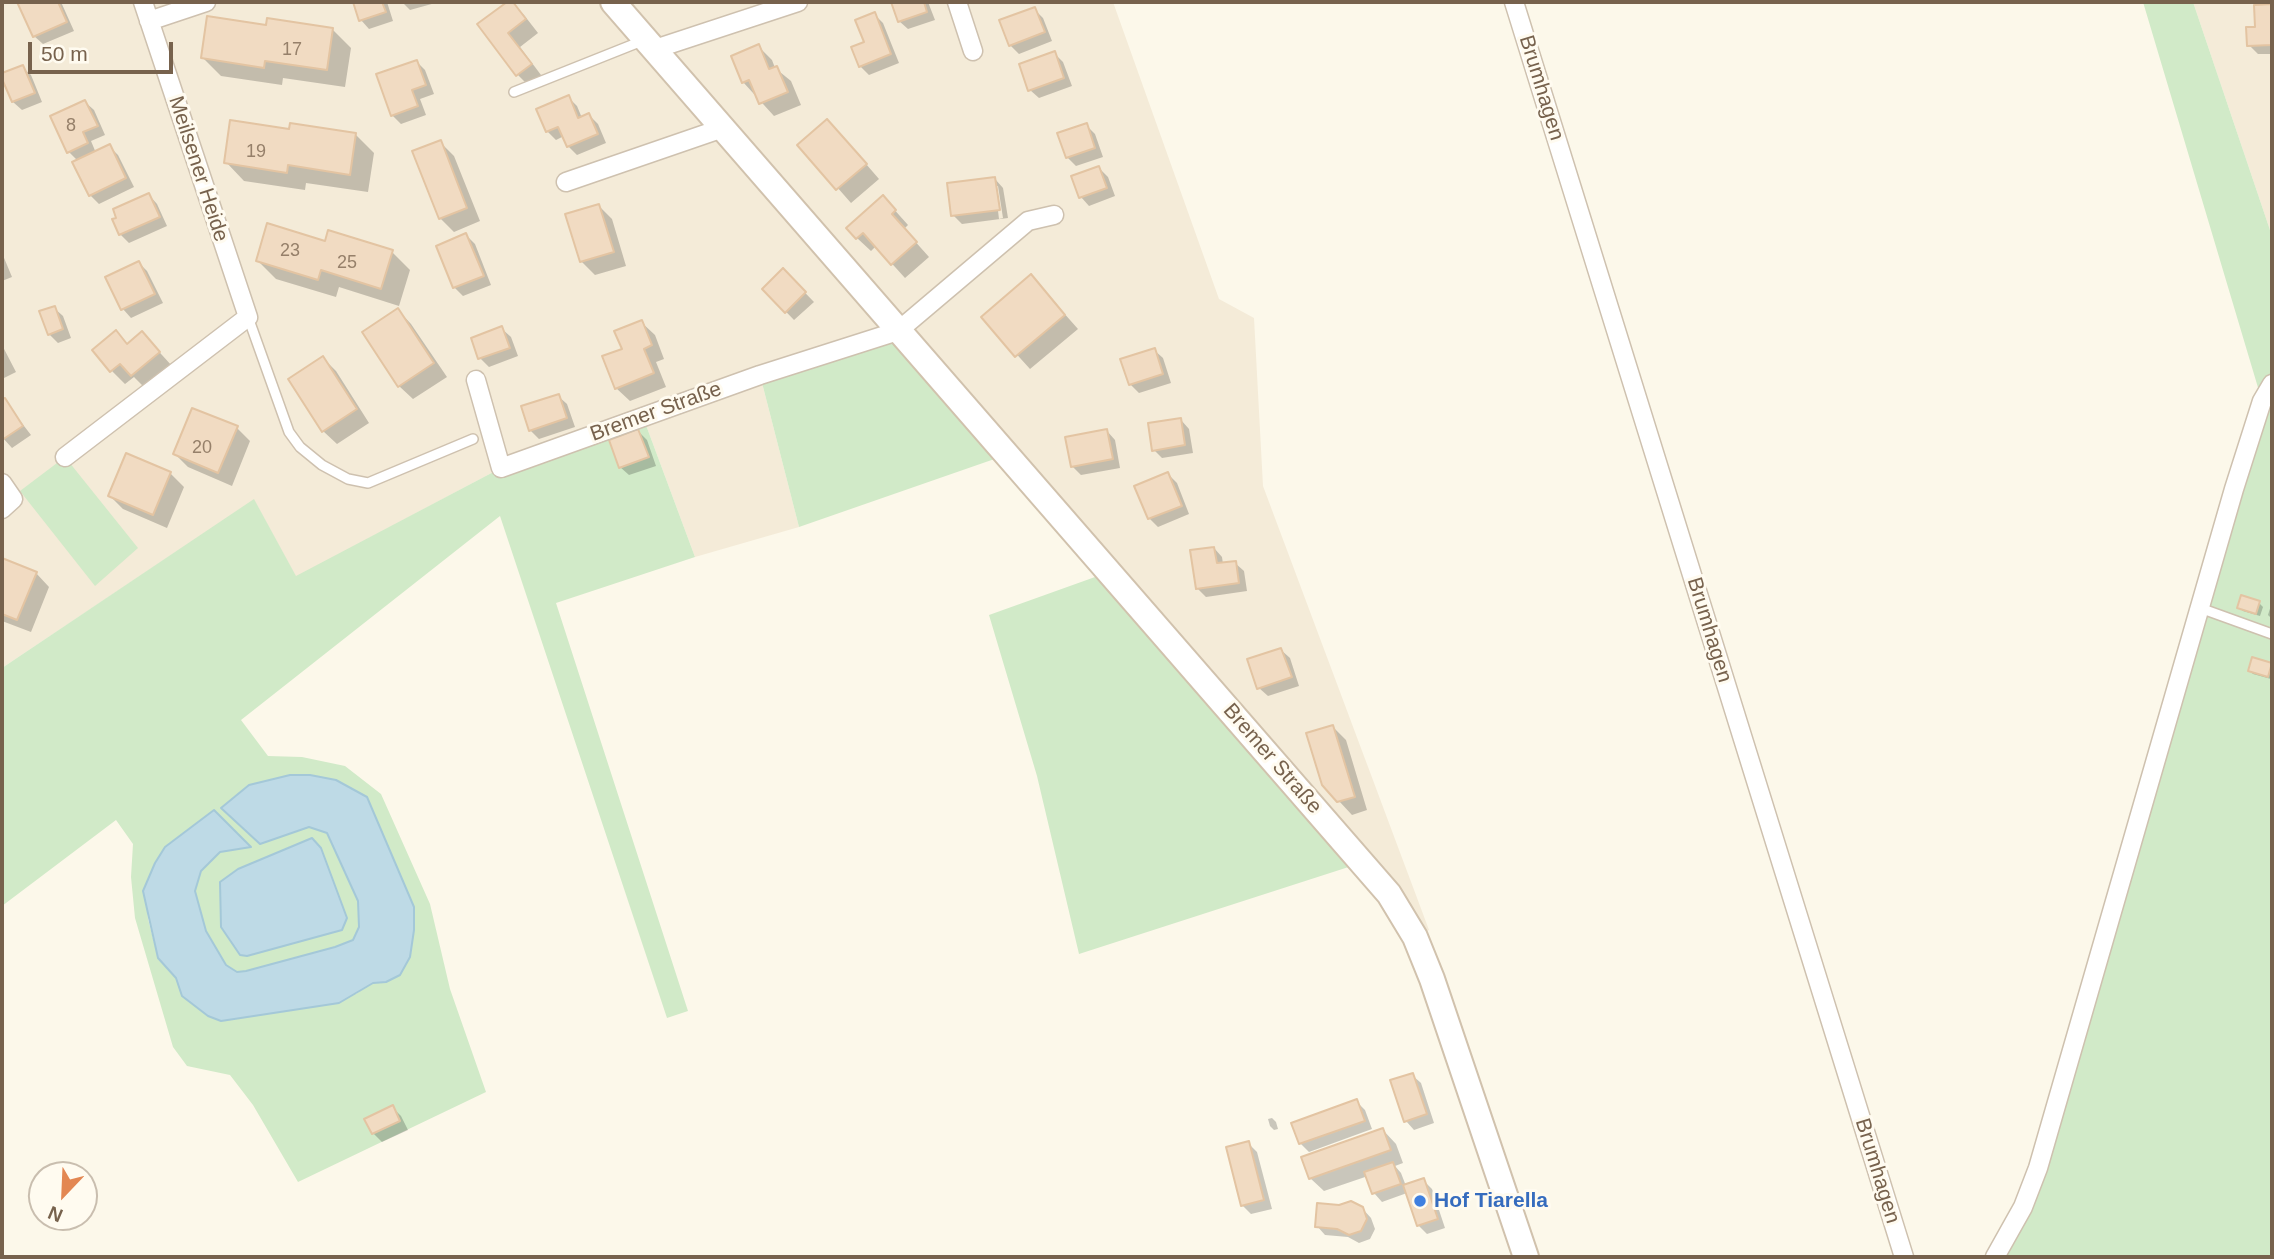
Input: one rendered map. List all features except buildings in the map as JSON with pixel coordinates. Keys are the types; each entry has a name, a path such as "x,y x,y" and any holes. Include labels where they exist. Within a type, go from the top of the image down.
{"street":[{"name":"Meilsener Heide","path":"143,2 248,317"},
{"path":"149,21 206,2"},
{"name":"Bremer Straße","path":"613,2 1388,894 1415,937 1432,979 1526,1257"},
{"path":"651,44 798,2"},
{"path":"957,2 973,51"},
{"name":"Brumhagen","path":"1514,2 1904,1257"},
{"path":"566,182 723,128"},
{"name":"Bremer Straße","path":"476,380 501,468 760,375 898,331 1028,221 1054,215"},
{"path":"65,457 248,317"},
{"path":"1995,1257 2023,1207 2038,1168 2200,608 2262,401 2272,384"},
{"path":"2,483 13,499 2,509"}],"lane":[{"path":"514,92 651,44"},
{"name":"Meilsener Heide","path":"248,317 289,432 307,453 322,465 348,479 368,483 473,439"},
{"path":"2200,608 2272,634"}],"shaded area":[{"path":"2,2 1113,2 1219,299 1254,318 1263,486 1429,930 1415,937 898,331 760,375 799,527 695,557 643,417 501,468 296,577 254,500 2,668"},
{"path":"2193,2 2272,2 2272,236"}],"green space":[{"path":"2143,2 2193,2 2272,236 2272,1257 1995,1257 2023,1207 2262,401"},
{"path":"898,331 1006,455 799,527 760,375"},
{"path":"643,417 695,557 556,603 688,1011 667,1018 500,516 241,720 268,756 302,757 345,766 381,794 430,904 450,989 486,1092 298,1182 253,1105 230,1075 187,1066 173,1047 135,918 131,877 133,844 116,820 2,906 2,668 254,499 296,576 501,468","holes":["290,775 310,775 400,975 386,982 373,982 356,994 182,996 176,978 158,958 147,904 155,863 165,847 214,811 250,846 220,852 201,871 195,891 206,931 226,965 237,972 246,971 353,940 359,927 358,901 327,833 309,827 260,844 221,808 249,785"]},
{"path":"65,457 138,548 95,586 20,491"},
{"path":"1109,572 1361,863 1079,954 1037,776 989,615"}],"water":[{"path":"290,775 310,775 336,780 367,797 414,907 410,957 400,975 386,982 373,983 339,1003 221,1021 208,1016 182,996 176,978 158,958 143,891 165,847 214,810 251,847 220,852 201,871 195,891 206,931 226,965 237,972 246,971 353,940 359,927 358,901 327,833 309,827 260,844 221,808 249,785"},
{"path":"312,838 321,848 347,918 342,930 247,956 240,955 221,927 220,882 238,869"}],"place":[{"name":"Hof Tiarella","path":"1420,1201"}]}
